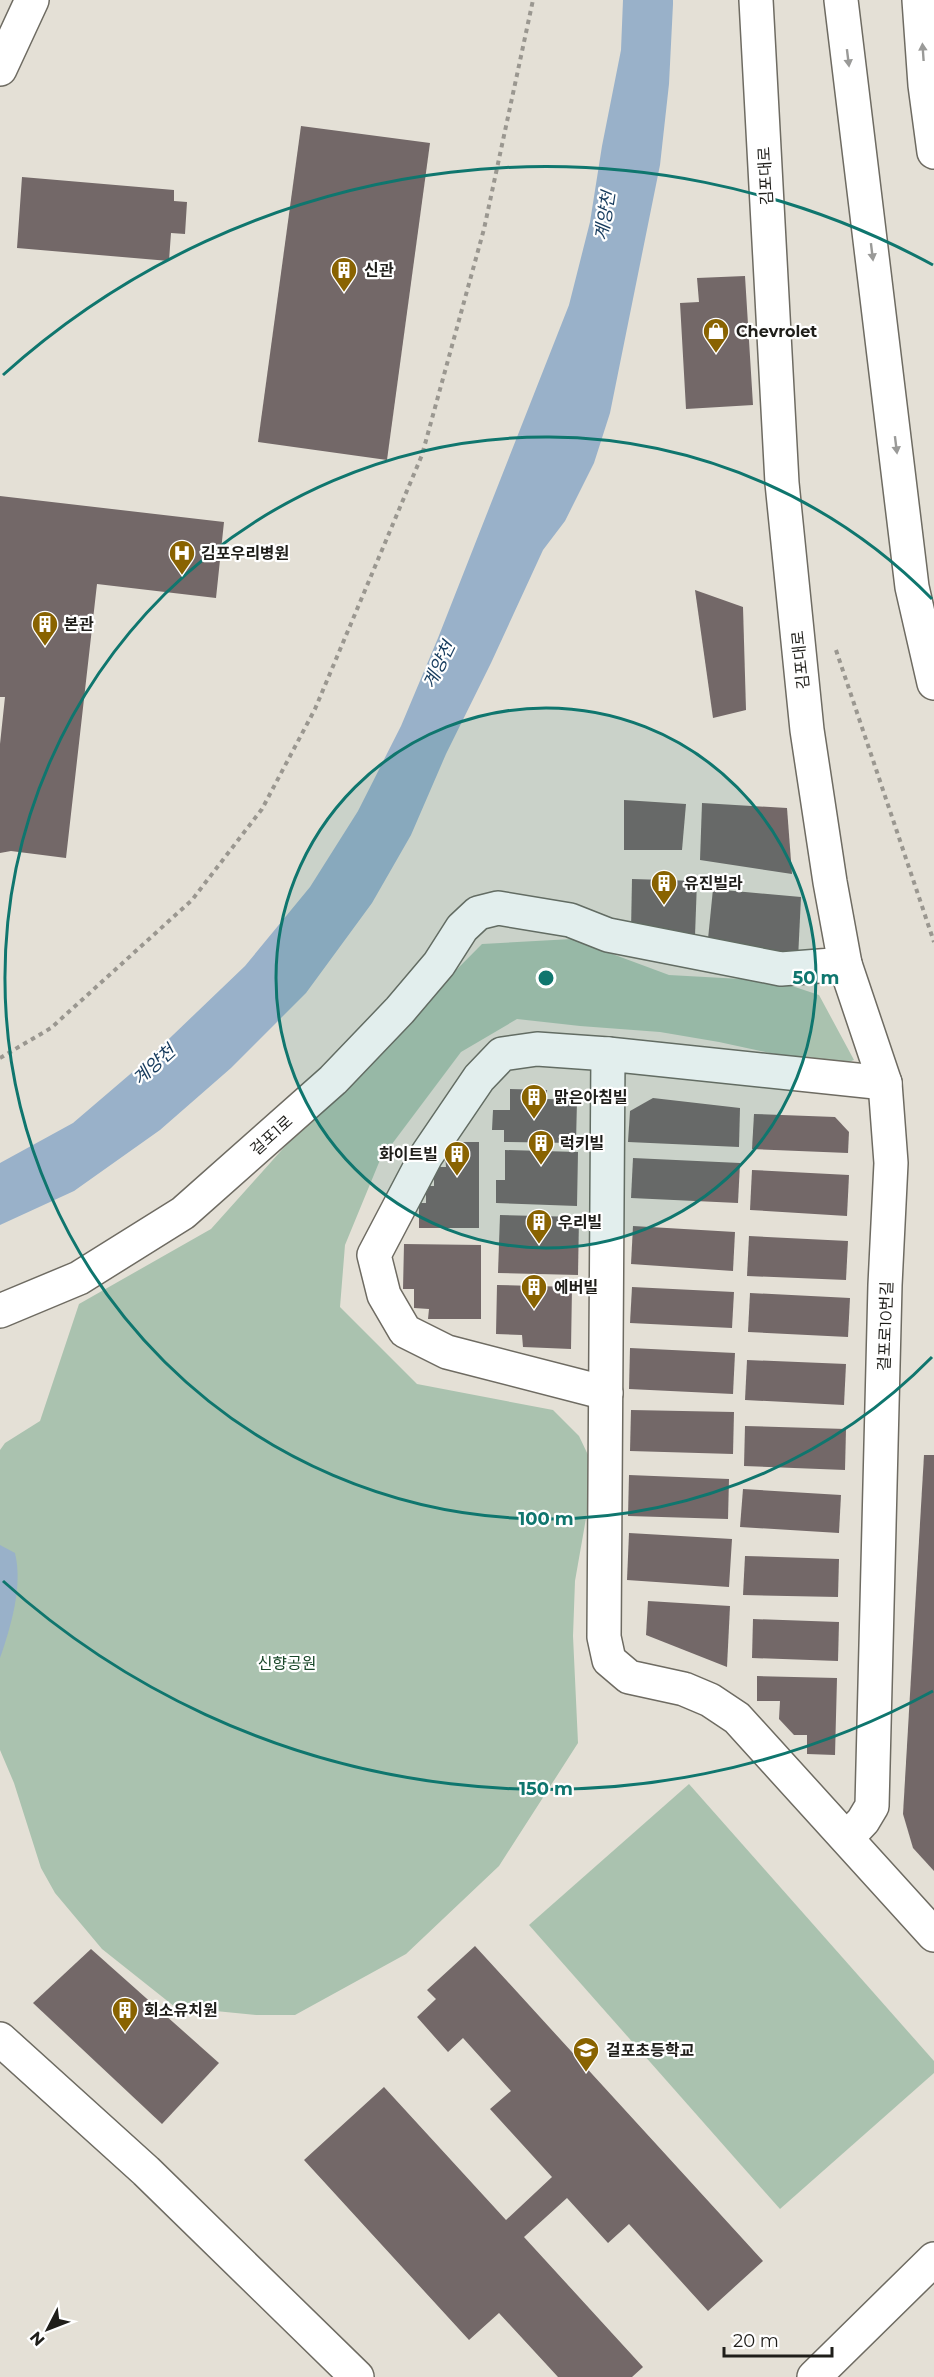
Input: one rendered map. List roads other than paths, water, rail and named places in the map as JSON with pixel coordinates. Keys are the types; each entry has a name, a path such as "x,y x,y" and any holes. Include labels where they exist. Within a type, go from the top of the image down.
{"street":[{"path":"0,69 32,0"},
{"name":"김포대로","path":"756,0 782,483 807,730 845,964 885,1083"},
{"path":"841,0 912,587 934,683"},
{"path":"919,0 925,86 934,152"},
{"name":"걸포1로","path":"0,1311 79,1278 183,1213 333,1080 400,1010 439,964 462,928 478,912 498,908 570,920 608,935 781,969 845,964"},
{"path":"606,1393 447,1352 405,1331 384,1295 374,1256 426,1156 479,1078 502,1054 537,1049 608,1054 885,1083"},
{"path":"608,1054 604,1626 609,1660 629,1677 684,1689 710,1700 737,1718 934,1935"},
{"name":"걸포로10번길","path":"847,1838 863,1821 872,1806 885,1285 891,1163 885,1083"},
{"path":"0,2039 146,2171 357,2377"},
{"path":"814,2377 934,2259"}],"water":[{"name":"계양천","path":"623,0 673,0 673,4 669,84 660,165 610,413 594,463 565,521 543,550 446,754 411,835 372,903 306,993 231,1068 160,1130 74,1191 0,1225 0,1163 73,1123 149,1058 245,966 310,887 358,811 401,726 438,638 569,305 590,222 621,50"},
{"path":"0,1545 15,1553 18,1579 12,1619 0,1658"}],"place":[{"name":"신관","path":"344,293"},
{"name":"Chevrolet","path":"716,354"},
{"name":"김포우리병원","path":"182,576"},
{"name":"본관","path":"45,647"},
{"name":"유진빌라","path":"664,906"},
{"name":"맑은아침빌","path":"534,1120"},
{"name":"럭키빌","path":"541,1166"},
{"name":"화이트빌","path":"457,1177"},
{"name":"우리빌","path":"539,1245"},
{"name":"에버빌","path":"534,1310"},
{"name":"회소유치원","path":"125,2033"},
{"name":"걸포초등학교","path":"586,2073"}],"park label":[{"name":"신향공원","path":"287,1663"}]}
